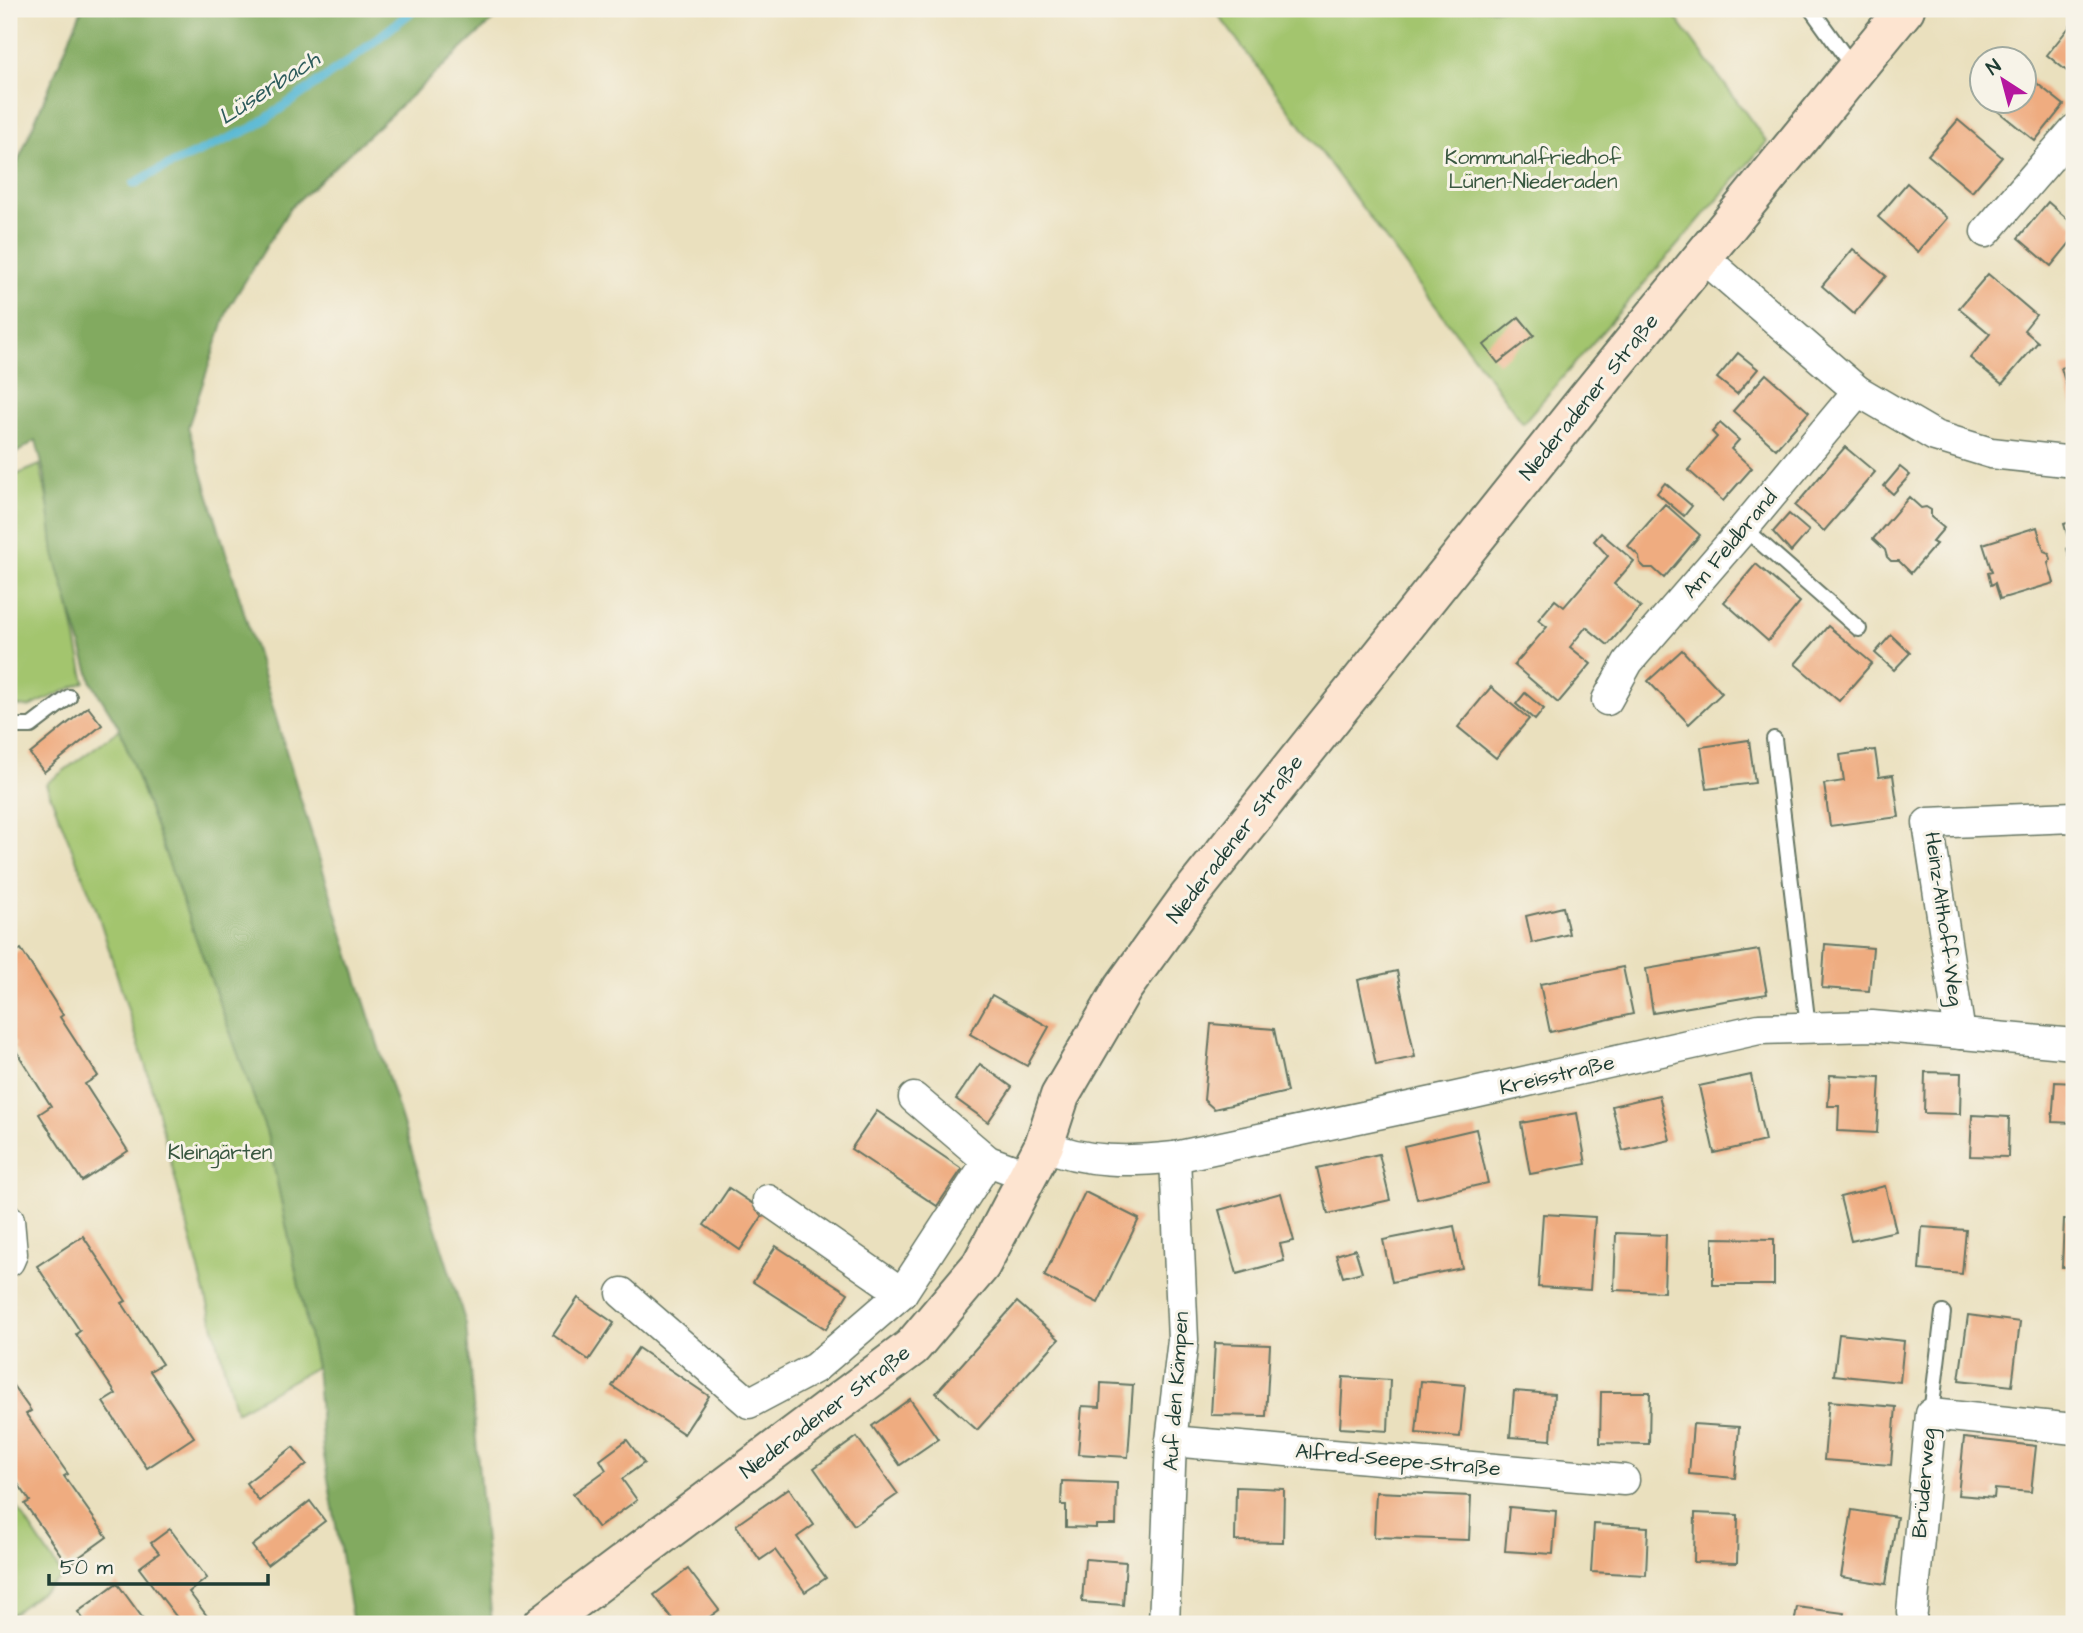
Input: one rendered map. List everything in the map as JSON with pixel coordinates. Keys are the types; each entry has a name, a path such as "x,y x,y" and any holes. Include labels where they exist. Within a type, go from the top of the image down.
{"street":[{"name":"Niederadener Straße","path":"543,1624 912,1347 981,1265 1036,1160 1060,1096 1128,981 1187,900 1394,638 1905,9"},
{"path":"1986,232 2074,130"},
{"path":"1703,257 1858,391 1934,436 1991,453 2074,462"},
{"name":"Am Feldbrand","path":"1607,699 1628,662 1858,391"},
{"name":"Heinz-Althoff-Weg","path":"1960,1034 1928,823 2074,817"},
{"name":"Kreisstraße","path":"988,1161 1076,1156 1143,1161 1175,1157 1759,1029 1872,1026 2074,1044"},
{"path":"622,1293 749,1403 815,1368 902,1293 988,1161 914,1098"},
{"name":"Auf den Kämpen","path":"1164,1624 1171,1441 1184,1340 1175,1157"},
{"path":"768,1200 902,1293"},
{"path":"9,1220 12,1254 9,1261"},
{"name":"Brüderweg","path":"1912,1612 1931,1414 2074,1429"},
{"name":"Alfred-Seepe-Straße","path":"1171,1441 1624,1480"}],"lane":[{"path":"1811,9 1855,70"},
{"path":"1744,528 1859,629"},
{"path":"9,726 31,726 69,697"},
{"path":"1774,739 1808,1027"},
{"path":"1931,1414 1943,1313"}],"green space":[{"path":"82,9 505,9 290,208 228,309 188,427 299,794 466,1324 492,1624 353,1624 323,1450 316,1367 267,1134 120,729 92,683 54,554 45,476 36,440 9,458 9,183"},
{"name":"Kommunalfriedhof Lünen-Niederaden","path":"1214,9 1669,9 1767,142 1523,423"},
{"path":"40,465 85,682 29,707 9,705 9,478"},
{"name":"Kleingärten","path":"120,729 267,1133 316,1367 236,1412 148,1074 97,911 46,784"},
{"path":"12,1500 63,1576 9,1616 9,1502"}],"building":[{"path":"2074,21 2074,77 2047,55"},
{"path":"2038,84 2064,105 2035,141 2004,116 2038,116"},
{"path":"1958,120 2002,157 1972,192 1928,155"},
{"path":"1907,183 1947,218 1918,252 1878,217"},
{"path":"2048,202 2074,225 2074,238 2051,266 2018,238"},
{"path":"1853,249 1886,276 1854,314 1822,286"},
{"path":"1988,274 2036,315 2024,330 2038,342 2002,384 1970,358 1990,334 1959,308"},
{"path":"1519,317 1534,335 1498,363 1484,345"},
{"path":"1738,353 1758,369 1737,394 1717,378"},
{"path":"2074,364 2074,411 2061,368"},
{"path":"1766,374 1809,412 1776,449 1733,411"},
{"path":"1720,423 1739,440 1731,449 1752,468 1723,501 1688,470 1717,437 1712,432"},
{"path":"1845,447 1875,472 1824,531 1795,506"},
{"path":"1900,467 1910,475 1893,494 1884,486"},
{"path":"1665,483 1692,506 1684,516 1657,493"},
{"path":"1909,497 1921,508 1931,510 1931,517 1944,528 1932,542 1936,544 1911,573 1899,561 1891,561 1885,550 1873,539"},
{"path":"1665,504 1700,535 1664,578 1653,568 1645,568 1640,563 1639,556 1628,546"},
{"path":"1789,514 1809,531 1791,552 1773,532"},
{"path":"2074,521 2074,558 2069,556 2067,549 2070,544 2064,524"},
{"path":"2037,527 2044,551 2049,553 2051,559 2048,563 2054,583 2000,599 1995,583 1991,585 1988,573 1992,572 1983,544"},
{"path":"1601,533 1634,561 1614,584 1641,607 1608,645 1586,627 1570,647 1591,664 1558,703 1514,665 1547,627 1538,620 1555,600 1564,607 1608,556 1594,541"},
{"path":"1756,564 1800,602 1768,641 1724,602"},
{"path":"1828,626 1872,663 1839,701 1795,664"},
{"path":"1891,635 1910,653 1894,670 1875,653"},
{"path":"1682,650 1722,693 1689,724 1648,681"},
{"path":"1491,687 1529,719 1496,758 1458,727"},
{"path":"1525,693 1544,709 1535,720 1516,704"},
{"path":"88,707 102,725 44,772 30,754"},
{"path":"1749,740 1755,783 1707,789 1701,747"},
{"path":"1875,750 1879,777 1893,775 1899,817 1830,826 1824,784 1844,781 1840,755"},
{"path":"9,865 16,874 9,880"},
{"path":"1563,907 1569,934 1532,943 1526,916"},
{"path":"1825,944 1873,948 1869,991 1822,988"},
{"path":"21,949 98,1076 85,1084 128,1151 82,1181 39,1114 51,1106 13,1046 16,1045 9,1034 9,956"},
{"path":"1759,950 1767,994 1653,1013 1646,969"},
{"path":"1623,967 1633,1014 1550,1032 1540,984"},
{"path":"1397,971 1415,1057 1376,1065 1358,980"},
{"path":"992,995 1049,1027 1027,1066 970,1034"},
{"path":"1211,1024 1274,1029 1287,1092 1214,1109 1204,1100"},
{"path":"980,1064 1012,1087 988,1122 956,1099"},
{"path":"1925,1072 1961,1073 1960,1114 1924,1113"},
{"path":"1751,1075 1765,1141 1714,1153 1699,1086"},
{"path":"1830,1075 1880,1077 1877,1133 1838,1131 1839,1106 1828,1106"},
{"path":"2055,1082 2074,1083 2074,1123 2052,1122"},
{"path":"1659,1095 1670,1140 1623,1151 1612,1106"},
{"path":"877,1111 962,1169 937,1206 851,1149"},
{"path":"1577,1113 1586,1164 1530,1174 1521,1123"},
{"path":"1972,1115 2009,1117 2008,1157 1970,1156"},
{"path":"1476,1129 1488,1183 1417,1199 1404,1146"},
{"path":"1379,1154 1390,1200 1328,1214 1317,1168"},
{"path":"1885,1186 1896,1231 1851,1241 1840,1197"},
{"path":"729,1188 765,1212 740,1250 704,1225"},
{"path":"1085,1192 1139,1219 1098,1303 1044,1276"},
{"path":"1281,1193 1294,1241 1280,1244 1284,1261 1237,1274 1219,1210"},
{"path":"1543,1214 1595,1217 1590,1290 1538,1287"},
{"path":"2064,1219 2074,1219 2074,1267 2062,1267"},
{"path":"1454,1226 1462,1268 1392,1282 1383,1240"},
{"path":"1922,1227 1966,1230 1962,1274 1919,1270"},
{"path":"1616,1233 1666,1235 1664,1292 1614,1290"},
{"path":"83,1236 126,1301 122,1303 162,1364 150,1371 194,1437 147,1468 103,1402 116,1394 76,1334 80,1331 37,1266"},
{"path":"1713,1238 1774,1239 1774,1285 1713,1285"},
{"path":"776,1246 848,1293 826,1329 753,1282"},
{"path":"1355,1249 1362,1272 1343,1277 1336,1255"},
{"path":"578,1298 614,1323 589,1360 553,1335"},
{"path":"1017,1302 1059,1339 977,1430 936,1393"},
{"path":"1968,1315 2020,1322 2012,1386 1959,1380"},
{"path":"1839,1334 1904,1341 1900,1382 1834,1375"},
{"path":"1215,1343 1270,1345 1266,1416 1211,1415"},
{"path":"638,1348 709,1396 684,1434 612,1386"},
{"path":"1343,1377 1390,1380 1388,1431 1340,1428"},
{"path":"9,1380 31,1411 26,1414 68,1474 64,1476 107,1537 68,1565 25,1504 30,1501 9,1471"},
{"path":"1421,1381 1465,1385 1460,1437 1416,1433"},
{"path":"1101,1383 1133,1385 1128,1457 1078,1454 1082,1406 1100,1407"},
{"path":"1514,1391 1554,1394 1551,1440 1510,1437"},
{"path":"1601,1392 1650,1392 1649,1444 1600,1443"},
{"path":"910,1399 938,1439 900,1465 872,1426"},
{"path":"1829,1401 1896,1407 1891,1465 1824,1460"},
{"path":"1693,1424 1739,1427 1735,1478 1689,1474"},
{"path":"857,1437 898,1494 854,1525 814,1468"},
{"path":"1964,1438 2036,1446 2031,1492 1995,1489 1994,1498 1958,1495"},
{"path":"627,1440 644,1463 622,1479 637,1500 598,1528 573,1494 606,1470 600,1460"},
{"path":"293,1447 307,1464 259,1501 246,1483"},
{"path":"1062,1481 1117,1483 1116,1525 1096,1525 1096,1528 1066,1527 1066,1505 1061,1505"},
{"path":"1236,1487 1284,1489 1283,1542 1235,1541"},
{"path":"789,1488 814,1525 797,1537 826,1578 805,1592 775,1550 760,1560 736,1525"},
{"path":"1376,1492 1471,1496 1469,1540 1374,1537"},
{"path":"310,1501 325,1521 267,1565 252,1546"},
{"path":"1509,1507 1556,1511 1553,1554 1505,1551"},
{"path":"1852,1510 1897,1517 1886,1584 1841,1577"},
{"path":"1695,1513 1738,1515 1737,1563 1694,1562"},
{"path":"1594,1524 1648,1527 1646,1575 1591,1572"},
{"path":"170,1529 207,1578 189,1592 213,1624 182,1624 139,1568 159,1553 151,1543"},
{"path":"1085,1559 1126,1562 1123,1605 1082,1602"},
{"path":"688,1569 719,1610 700,1624 676,1624 654,1595"},
{"path":"117,1583 147,1624 87,1624 78,1612"},
{"path":"1797,1607 1844,1613 1842,1624 1794,1624"}],"waterway":[{"name":"Lüserbach","path":"134,184 254,127 349,61 415,9"}]}
